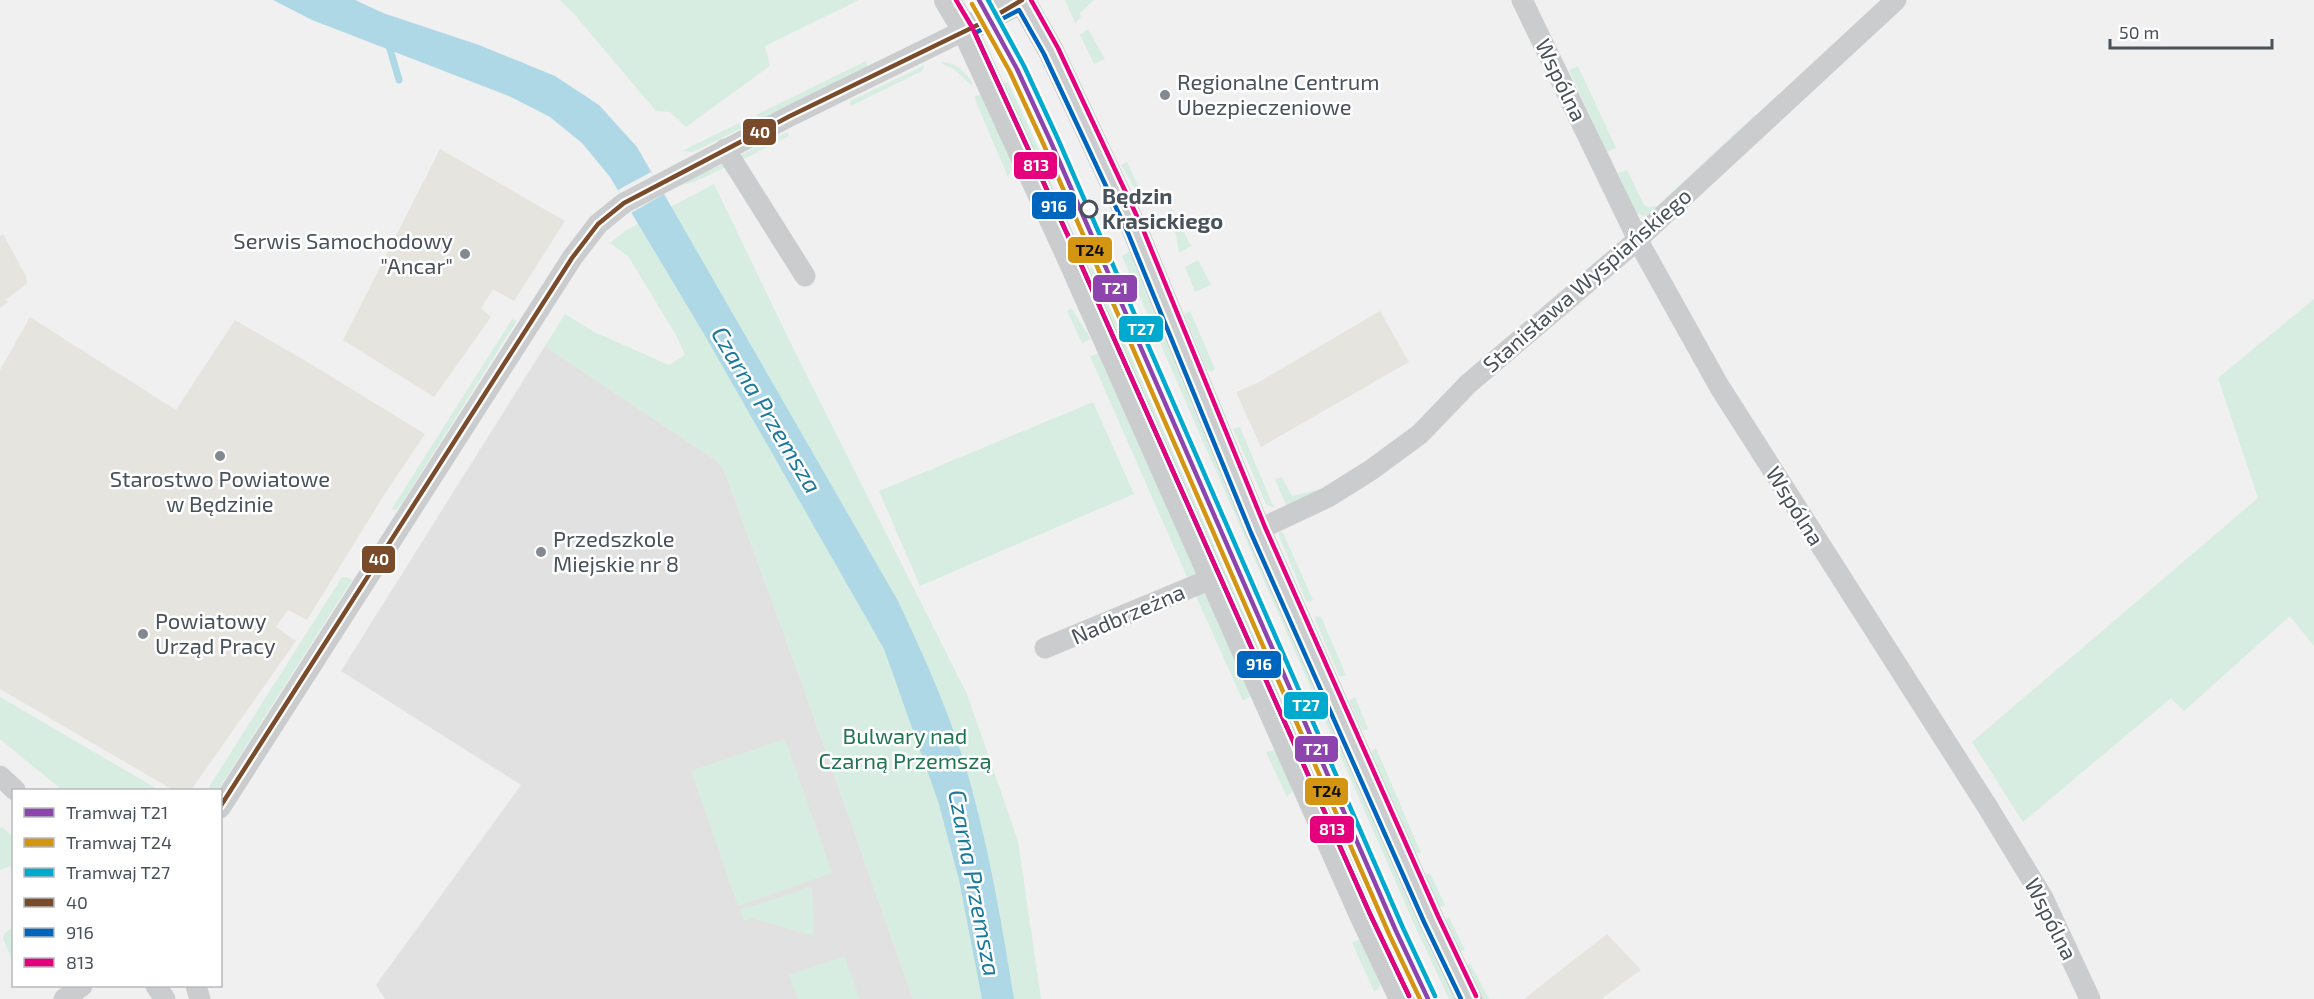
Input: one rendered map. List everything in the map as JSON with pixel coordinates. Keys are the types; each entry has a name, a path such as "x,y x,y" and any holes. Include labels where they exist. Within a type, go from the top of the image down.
{"street":[{"path":"947,0 965,30 1063,244 1363,917 1402,999"},
{"path":"222,805 572,258 598,225 624,203 725,149 1022,0 1051,51 1135,230 1258,530 1431,919 1469,999"},
{"name":"Wspólna","path":"1522,0 1637,237 1719,386 2037,888 2090,999"},
{"name":"Stanisława Wyspiańskiego","path":"1258,530 1328,497 1371,470 1420,434 1468,384 1627,249 1637,237 1896,0"},
{"path":"725,149 805,276"},
{"name":"Nadbrzeżna","path":"1045,648 1212,579"},
{"path":"64,999 81,987"}],"shaded area":[{"name":"Serwis Samochodowy \"Ancar\"","path":"440,149 565,221 514,301 493,289 481,308 491,317 434,397 343,340"},
{"path":"3,234 26,276 27,284 5,300 8,302 0,308 0,236"},
{"path":"1380,311 1409,362 1261,447 1236,392 1259,382"},
{"path":"30,317 176,410 235,320 425,434 384,495 307,620 288,610 276,627 296,641 192,789 171,789 0,689 0,370"},
{"path":"545,346 717,461 724,470 913,999 385,999 376,985 521,785 341,671"},
{"path":"1607,934 1641,970 1601,999 1524,999"}],"green space":[{"path":"560,0 859,0 765,46 770,66 686,127 670,112 656,111"},
{"path":"1065,0 1094,0 1080,13 1081,17 1075,23"},
{"path":"1088,29 1105,59 1094,64 1080,35"},
{"path":"866,61 868,68 759,120 756,115"},
{"path":"939,62 950,63 959,68 973,84 971,85 955,70"},
{"path":"1044,63 1078,130 1425,936 1456,999 1449,999 1414,924 1122,256 1130,251 1086,151 1042,64"},
{"path":"925,65 922,71 851,106 850,101"},
{"path":"1578,66 1616,148 1607,152 1569,70"},
{"path":"1014,79 1055,164 1053,165"},
{"path":"1008,82 1047,167 1045,169 1089,269 1098,266 1420,999 1416,999 1363,886 1003,84"},
{"path":"981,94 1013,165 1008,177 974,97"},
{"path":"1755,115 1758,119 1652,215 1643,216 1636,213 1618,173 1627,170 1644,205 1657,206"},
{"path":"739,123 742,128 693,152 682,151"},
{"path":"788,132 789,136 740,161 738,156"},
{"path":"1127,162 1142,195 1137,192 1121,165"},
{"path":"723,164 726,167 694,182 666,189"},
{"name":"Bulwary nad Czarną Przemszą","path":"714,184 796,354 967,694 1018,841 1041,999 913,999 724,470 717,461 545,346 565,314 594,332 669,365 685,355 676,335 628,256 610,243 625,231"},
{"path":"1172,209 1191,246 1179,253 1176,235 1166,212"},
{"path":"1198,260 1211,285 1195,292 1185,267"},
{"path":"2314,299 2314,646 2290,616 2184,711 2171,698 2023,822 1972,742 2258,498 2218,378"},
{"path":"1071,308 1091,339 1082,343 1067,311"},
{"path":"1190,311 1215,369 1212,372 1207,370 1184,314"},
{"path":"512,319 517,321 404,500 397,509 391,510"},
{"path":"1098,354 1196,572 1196,577 1188,579 1090,356"},
{"path":"1093,402 1134,494 920,586 879,491"},
{"path":"1240,427 1274,508 1266,504 1233,429"},
{"path":"1282,477 1292,496 1326,488 1287,507 1275,479"},
{"path":"1281,532 1313,600 1310,602 1306,601 1279,536 1278,533"},
{"path":"342,577 352,580 219,789 208,789"},
{"path":"1204,593 1252,695 1243,701 1195,594"},
{"path":"1316,616 1321,617 1346,675 1344,676 1339,676 1315,620"},
{"path":"0,697 157,789 61,789 0,739"},
{"path":"1355,697 1367,730 1362,730 1349,701"},
{"path":"785,739 832,873 738,906 691,771"},
{"path":"1376,748 1421,853 1416,854 1371,752"},
{"path":"1276,750 1293,790 1287,797 1266,752"},
{"path":"2,827 12,836 12,873 10,866 0,870 0,828"},
{"path":"1430,873 1445,905 1438,909 1424,876"},
{"path":"812,886 814,936 751,918 744,921 740,909"},
{"path":"1449,917 1465,950 1459,952 1444,921"},
{"path":"12,928 12,960 3,938"},
{"path":"1360,939 1381,983 1379,989 1374,991 1352,943"},
{"path":"844,956 860,999 798,999 789,975"},
{"path":"1470,963 1489,999 1482,999 1466,967"}],"water":[{"name":"Czarna Przemsza","path":"273,0 355,0 383,13 479,45 555,76 599,105 637,147 898,601 920,649 950,722 974,797 992,873 1014,999 982,999 959,880 938,801 884,649 704,334 610,177 582,143 550,117 511,97 312,20"}],"pier":[{"path":"651,172 664,194 631,213 618,190"}],"waterway":[{"path":"388,42 399,80"}],"tram line":[{"name":"T21","path":"979,0 1017,69 1050,140 1396,931 1428,999"},
{"name":"T27","path":"988,0 1024,66 1057,137 1403,928 1435,996"},
{"name":"T24","path":"972,4 1010,72 1043,143 1389,934 1420,999"}],"transit line":[{"name":"813","path":"956,0 972,27 1075,251 1370,914 1409,996"},
{"name":"40","path":"222,804 572,258 598,224 624,203 790,116 990,19 1022,0"},
{"name":"813","path":"1031,0 1058,48 1142,227 1265,527 1438,916 1476,996"},
{"name":"916","path":"1409,996 1370,914 1075,251 975,33 1019,10 1044,54 1128,233 1251,533 1424,922 1461,999"}],"place":[{"name":"Regionalne Centrum Ubezpieczeniowe","path":"1165,95"},
{"name":"Będzin Krasickiego","path":"1089,209"},
{"name":"Serwis Samochodowy \"Ancar\"","path":"465,254"},
{"name":"Starostwo Powiatowe w Będzinie","path":"220,456"},
{"name":"Przedszkole Miejskie nr 8","path":"541,552"},
{"name":"Powiatowy Urząd Pracy","path":"143,634"}]}
